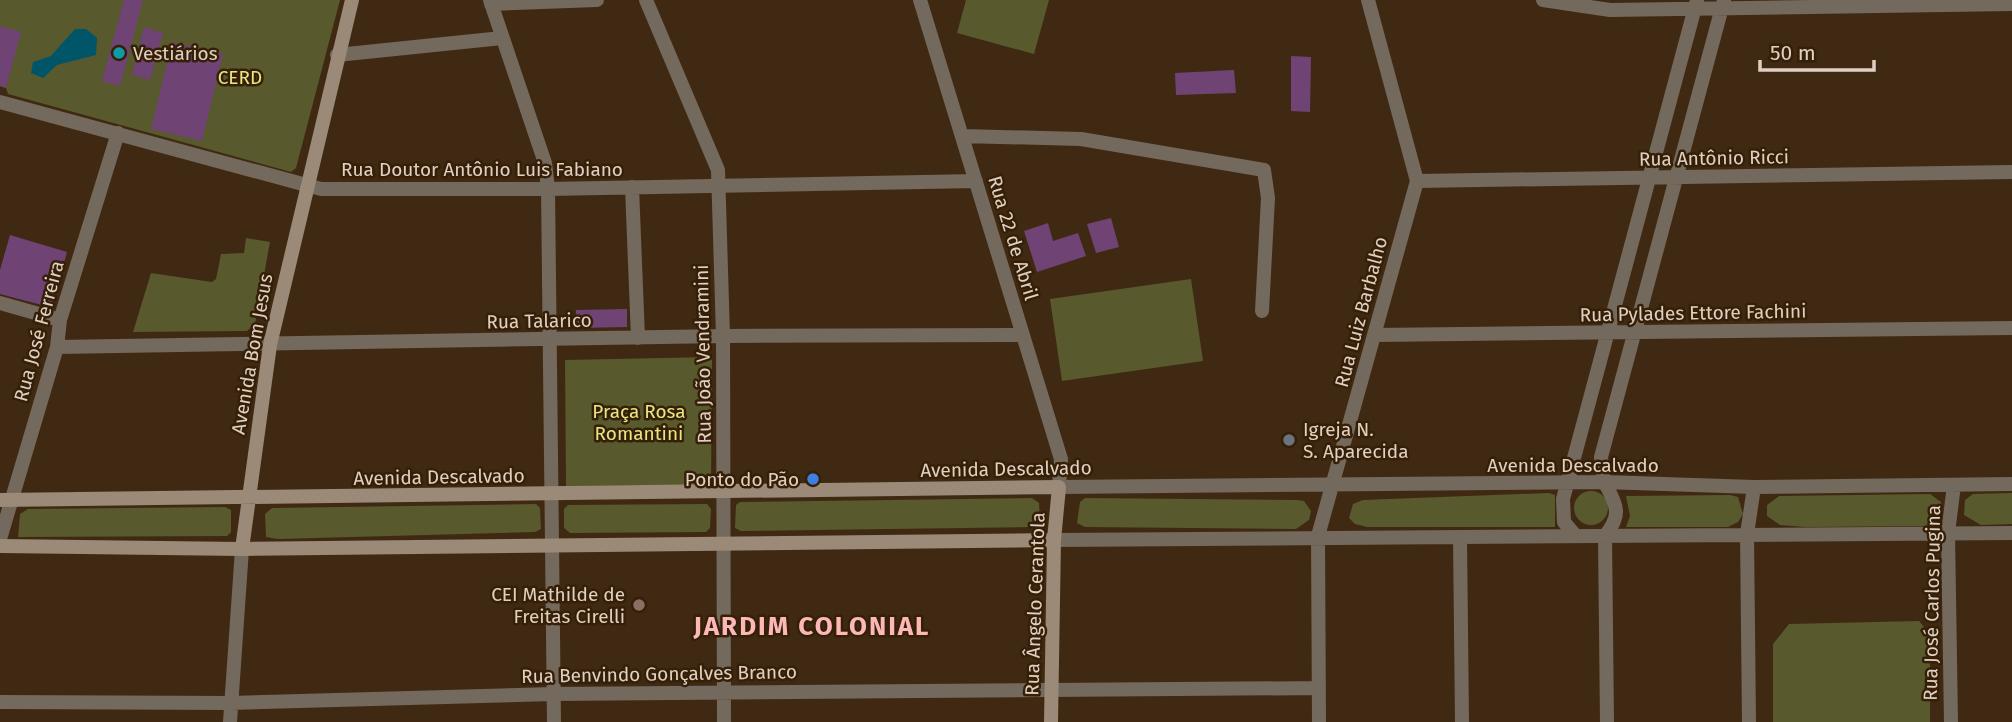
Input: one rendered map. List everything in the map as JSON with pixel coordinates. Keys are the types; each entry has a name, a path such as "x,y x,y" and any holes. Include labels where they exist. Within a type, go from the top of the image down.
{"street":[{"name":"Avenida Bom Jesus","path":"230,722 247,499 270,345 352,0"},
{"path":"554,722 554,494 548,189 545,163 490,2 597,0"},
{"name":"Rua João Vendramini","path":"646,0 718,170 723,336 724,722"},
{"name":"Rua 22 de Abril","path":"920,0 1061,459 1059,487"},
{"path":"1368,0 1417,180"},
{"path":"1543,0 1610,10 1696,4 2012,4"},
{"path":"1574,534 1564,522 1563,499 1696,4"},
{"path":"1606,722 1605,536 1615,523 1616,501 1604,482 1601,457 1723,4"},
{"path":"337,55 502,38"},
{"name":"Rua Doutor Antônio Luis Fabiano","path":"0,102 321,189 548,189 976,181"},
{"name":"Rua José Ferreira","path":"0,539 5,500 57,347 60,320 118,133"},
{"path":"962,136 1081,139 1264,170 1268,198 1262,311"},
{"name":"Rua Antônio Ricci","path":"1417,180 2012,172"},
{"name":"Rua Luiz Barbalho","path":"1319,722 1318,536 1417,180"},
{"path":"632,187 638,338"},
{"path":"0,303 60,320"},
{"name":"Rua Pylades Ettore Fachini","path":"1375,335 2012,328"},
{"name":"Rua Talarico","path":"57,347 723,336 1022,335"},
{"name":"Avenida Descalvado","path":"5,500 1604,482 1754,487 2012,484"},
{"name":"Rua José Carlos Pugina","path":"1951,722 1948,533 1954,485"},
{"name":"Rua Ângelo Cerantola","path":"1051,722 1054,540 1059,487"},
{"path":"1749,722 1747,534 1754,487"},
{"path":"0,546 242,549 1318,536 2012,533"},
{"path":"1460,537 1462,722"},
{"name":"Rua Benvindo Gonçalves Branco","path":"0,702 231,703 554,694 1319,688"}],"green space":[{"name":"CERD","path":"0,0 340,0 296,168 291,172 8,94 6,88 0,86"},
{"path":"966,0 1049,0 1034,54 957,33"},
{"path":"246,238 270,242 255,324 247,331 133,332 151,273 212,282 216,279 221,254 244,253"},
{"path":"1191,279 1203,361 1062,381 1050,299"},
{"name":"Praça Rosa Romantini","path":"712,357 711,485 566,486 565,360"},
{"path":"1591,491 1603,496 1608,508 1603,520 1591,525 1579,520 1574,508 1579,496"},
{"path":"1549,493 1555,495 1555,527 1367,527 1355,524 1349,518 1353,504 1363,500"},
{"path":"2012,493 2012,524 1981,525 1964,515 1965,500 1973,494"},
{"path":"1930,494 1941,502 1941,510 1940,516 1930,526 1805,527 1780,525 1767,516 1767,505 1779,496"},
{"path":"1626,496 1738,497 1743,514 1738,522 1728,527 1626,527 1630,516"},
{"path":"1032,498 1039,503 1040,519 1033,527 741,531 735,528 736,505 740,502"},
{"path":"1085,498 1297,500 1304,501 1311,511 1309,520 1296,529 1085,527 1077,523 1080,502"},
{"path":"536,504 540,508 541,529 535,532 278,539 266,537 265,514 272,508"},
{"path":"707,504 711,509 710,528 706,532 570,533 564,528 564,509 568,505"},
{"path":"225,507 231,510 231,532 227,536 18,537 20,514 28,509"},
{"path":"1919,621 1930,634 1930,722 1773,722 1773,644 1789,624"}],"water":[{"path":"75,29 86,29 97,38 96,55 57,65 43,78 31,73 33,62 51,56"}],"building":[{"name":"Vestiários","path":"124,0 143,0 120,86 102,81"},
{"path":"0,26 21,32 6,88 0,86"},
{"path":"144,27 163,33 150,80 132,75"},
{"path":"172,42 223,54 202,141 151,129"},
{"path":"1291,56 1311,57 1310,112 1291,111"},
{"path":"1234,70 1236,93 1176,95 1175,73"},
{"path":"1111,218 1119,247 1096,253 1087,224"},
{"path":"1048,223 1053,241 1078,233 1086,256 1037,272 1024,231"},
{"path":"10,235 67,252 53,302 42,305 0,294 0,270"},
{"path":"627,309 627,327 576,328 576,310"}],"place":[{"name":"Vestiários","path":"119,53"},
{"name":"Igreja N. S. Aparecida","path":"1289,440"},
{"name":"Ponto do Pão","path":"813,479"},
{"name":"CEI Mathilde de Freitas Cirelli","path":"639,605"}],"district":[{"name":"JARDIM COLONIAL","path":"812,626"}]}
